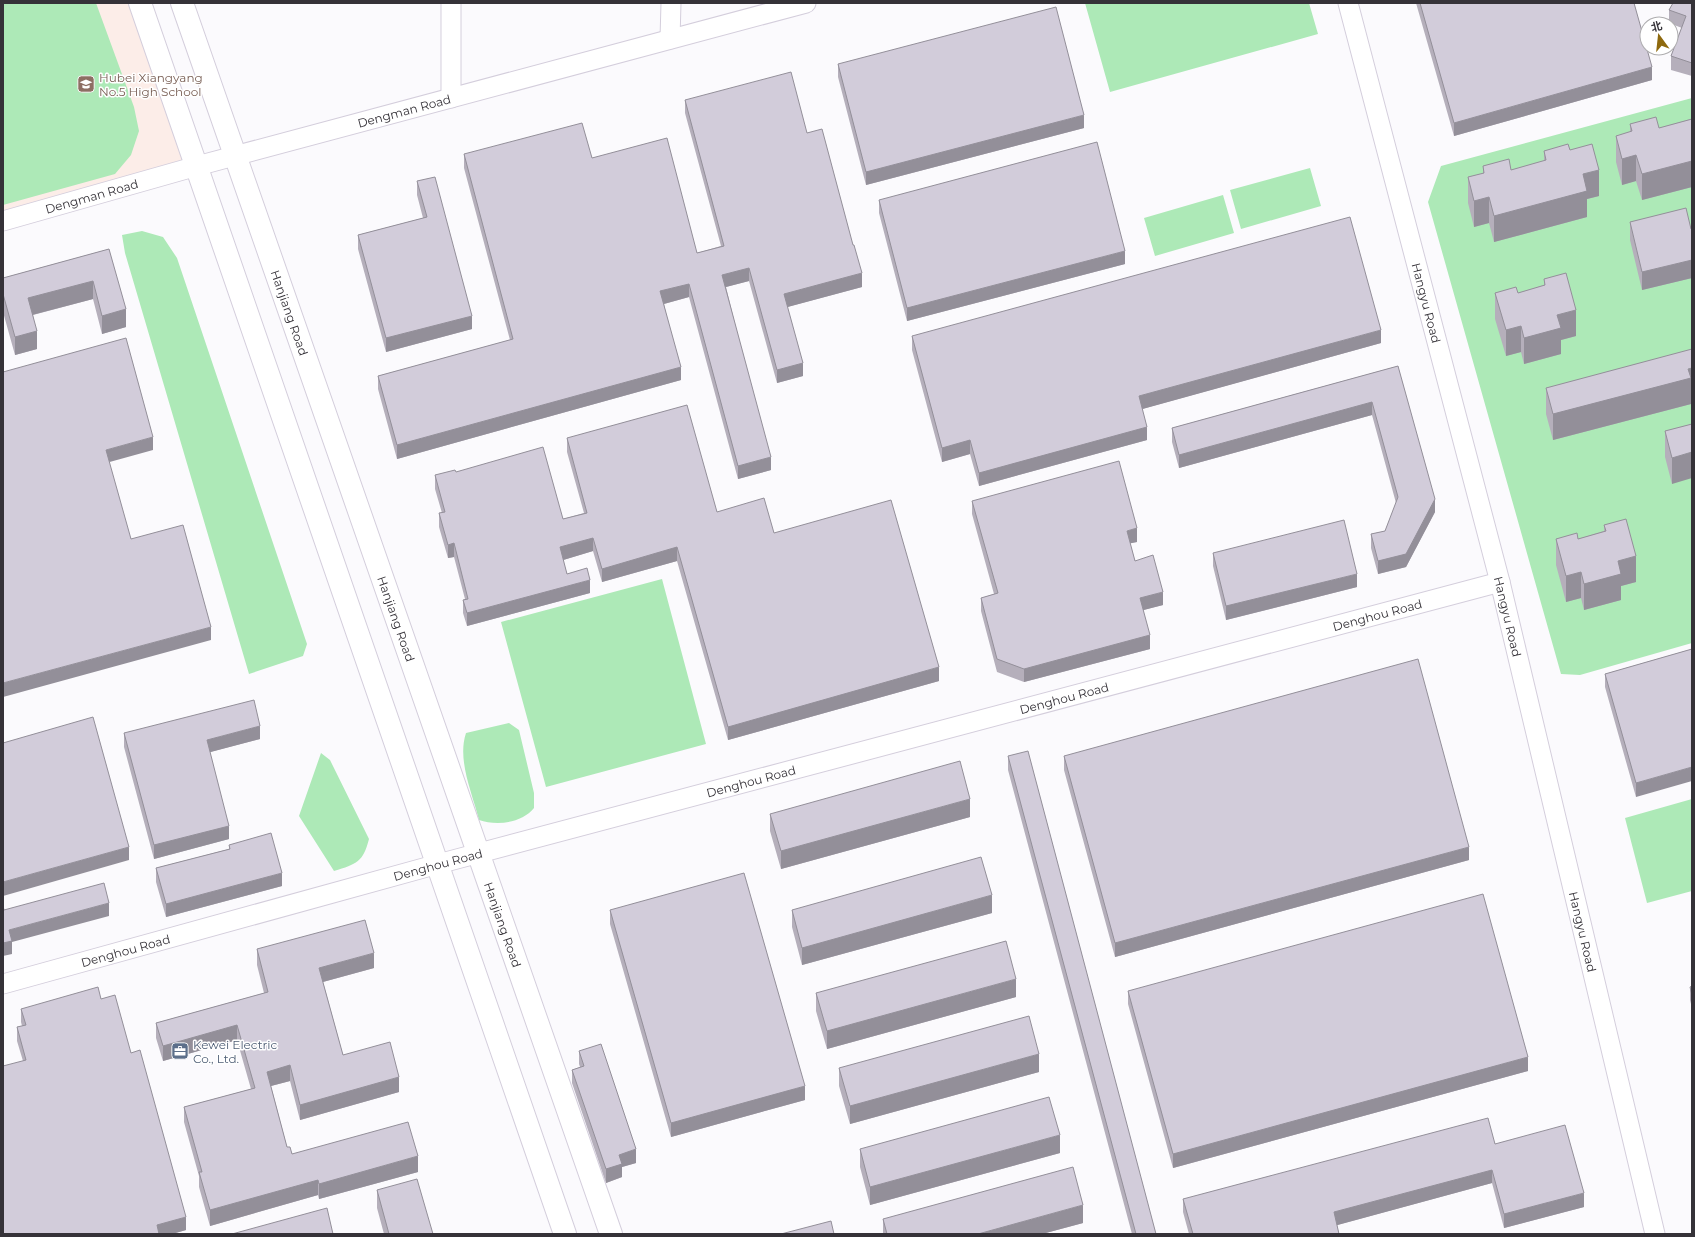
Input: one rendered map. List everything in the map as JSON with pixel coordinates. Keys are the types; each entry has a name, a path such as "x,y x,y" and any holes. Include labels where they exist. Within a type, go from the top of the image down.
{"main road":[{"path":"140,3 566,1234"},
{"name":"Hanjiang Road","path":"182,3 611,1234"}],"street":[{"path":"451,3 451,98"},
{"path":"670,39 671,3"},
{"name":"Dengman Road","path":"3,221 197,166 806,3"},
{"name":"Hangyu Road","path":"1348,3 1500,582 1655,1234"},
{"name":"Denghou Road","path":"3,984 438,864 1500,582"}],"shaded area":[{"name":"Hubei Xiangyang No.5 High School","path":"3,3 140,3 197,166 3,219"}],"green space":[{"name":"Hubei Xiangyang No.5 High School","path":"3,3 96,3 134,107 139,131 131,155 115,174 3,205"},
{"path":"1085,3 1309,3 1318,34 1110,92"},
{"path":"1692,98 1692,643 1580,675 1561,674 1428,202 1441,166"},
{"path":"1310,168 1321,206 1241,229 1230,190"},
{"path":"1223,195 1234,233 1155,256 1144,218"},
{"path":"142,231 163,237 177,258 307,644 303,656 249,674 125,253 122,235"},
{"path":"662,579 706,744 546,787 501,622"},
{"path":"509,723 519,730 534,793 534,808 523,817 516,820 501,823 486,822 479,820 466,776 463,754 466,733"},
{"path":"321,753 330,760 369,839 364,853 358,861 354,864 334,871 299,816"},
{"path":"1692,799 1692,891 1647,903 1625,818"}],"building":[{"path":"1420,3 1634,3 1639,21 1639,56 1649,56 1652,67 1454,123"},
{"path":"1673,3 1692,3 1692,63 1671,56 1679,56 1679,35 1686,16 1669,10"},
{"path":"1056,7 1084,115 866,172 838,64"},
{"path":"791,72 807,133 822,129 862,273 784,294 803,363 777,370 749,268 722,275 771,457 738,466 689,284 660,291 681,367 397,445 378,376 513,339 464,154 582,123 592,158 667,138 697,253 724,246 685,100"},
{"path":"1656,117 1659,128 1692,119 1692,161 1642,174 1636,155 1622,159 1616,136 1632,131 1630,124"},
{"path":"1097,142 1125,251 907,308 879,200"},
{"path":"1568,144 1570,150 1592,144 1599,170 1583,174 1587,191 1494,216 1489,197 1474,201 1468,177 1484,173 1483,166 1509,159 1511,170 1546,160 1544,151"},
{"path":"435,177 472,316 386,338 358,235 427,217 417,181"},
{"path":"1686,208 1692,229 1692,260 1642,272 1630,222"},
{"path":"1350,217 1381,330 1139,396 1147,427 979,473 970,440 942,448 912,336"},
{"path":"109,249 126,309 102,316 93,281 28,298 37,331 15,337 3,294 3,278"},
{"path":"1566,273 1576,310 1557,315 1561,328 1524,338 1521,326 1506,330 1495,293 1516,287 1518,293 1545,285 1544,279"},
{"path":"126,338 153,437 106,450 131,539 183,525 211,627 3,683 3,372"},
{"path":"1692,349 1692,368 1688,369 1691,378 1553,414 1546,388"},
{"path":"1398,366 1435,499 1406,554 1378,561 1371,534 1385,531 1398,497 1372,402 1179,455 1172,428"},
{"path":"687,405 717,512 764,498 774,533 891,500 939,667 728,727 677,547 602,569 593,538 560,547 567,574 587,568 590,580 467,613 463,600 468,599 454,543 448,545 439,513 445,512 435,475 455,470 456,472 543,447 563,519 587,513 567,438"},
{"path":"1692,424 1692,452 1672,458 1665,431"},
{"path":"1119,461 1137,528 1127,531 1135,561 1153,555 1163,592 1140,598 1150,635 1024,669 997,659 981,598 998,593 972,501"},
{"path":"1626,519 1636,556 1618,561 1621,574 1584,584 1581,572 1566,576 1556,539 1577,533 1578,539 1606,531 1604,525"},
{"path":"1344,520 1357,574 1226,606 1213,553"},
{"path":"1692,649 1692,767 1636,783 1605,674"},
{"path":"1418,659 1469,847 1115,943 1064,756"},
{"path":"254,700 260,726 207,740 229,826 154,845 124,733"},
{"path":"93,717 129,847 3,882 3,743"},
{"path":"1028,751 1156,1234 1136,1234 1008,756"},
{"path":"960,761 970,799 781,851 770,814"},
{"path":"271,833 282,873 166,904 156,868 230,849 229,845"},
{"path":"981,857 992,895 802,948 792,910"},
{"path":"744,873 805,1086 671,1123 610,910"},
{"path":"104,883 109,903 9,930 12,941 3,943 3,906 4,910"},
{"path":"1483,894 1528,1057 1173,1154 1128,991"},
{"path":"365,920 374,953 319,968 343,1055 390,1042 399,1077 300,1105 290,1065 267,1072 287,1147 290,1147 292,1154 408,1122 418,1156 319,1184 318,1180 210,1210 199,1172 202,1172 184,1107 255,1088 237,1025 163,1046 156,1023 268,992 257,949"},
{"path":"1006,941 1016,979 827,1031 816,993"},
{"path":"98,987 101,999 115,995 131,1053 140,1050 186,1217 157,1225 159,1234 3,1234 3,1066 26,1060 17,1027 26,1025 21,1009"},
{"path":"1029,1016 1039,1054 850,1106 839,1068"},
{"path":"601,1044 636,1149 619,1155 622,1164 606,1169 572,1070 584,1066 579,1051"},
{"path":"1049,1097 1060,1135 870,1187 860,1149"},
{"path":"1488,1118 1495,1144 1565,1125 1584,1193 1504,1214 1492,1170 1334,1212 1339,1234 1193,1234 1183,1199"},
{"path":"1073,1167 1083,1205 978,1234 887,1234 883,1219"},
{"path":"417,1179 433,1234 389,1234 377,1190"},
{"path":"327,1208 333,1234 232,1234"},
{"path":"831,1221 834,1234 781,1234"}],"place":[{"name":"Hubei Xiangyang No.5 High School","path":"86,84"},
{"name":"Kewei Electric Co., Ltd.","path":"180,1051"}]}
